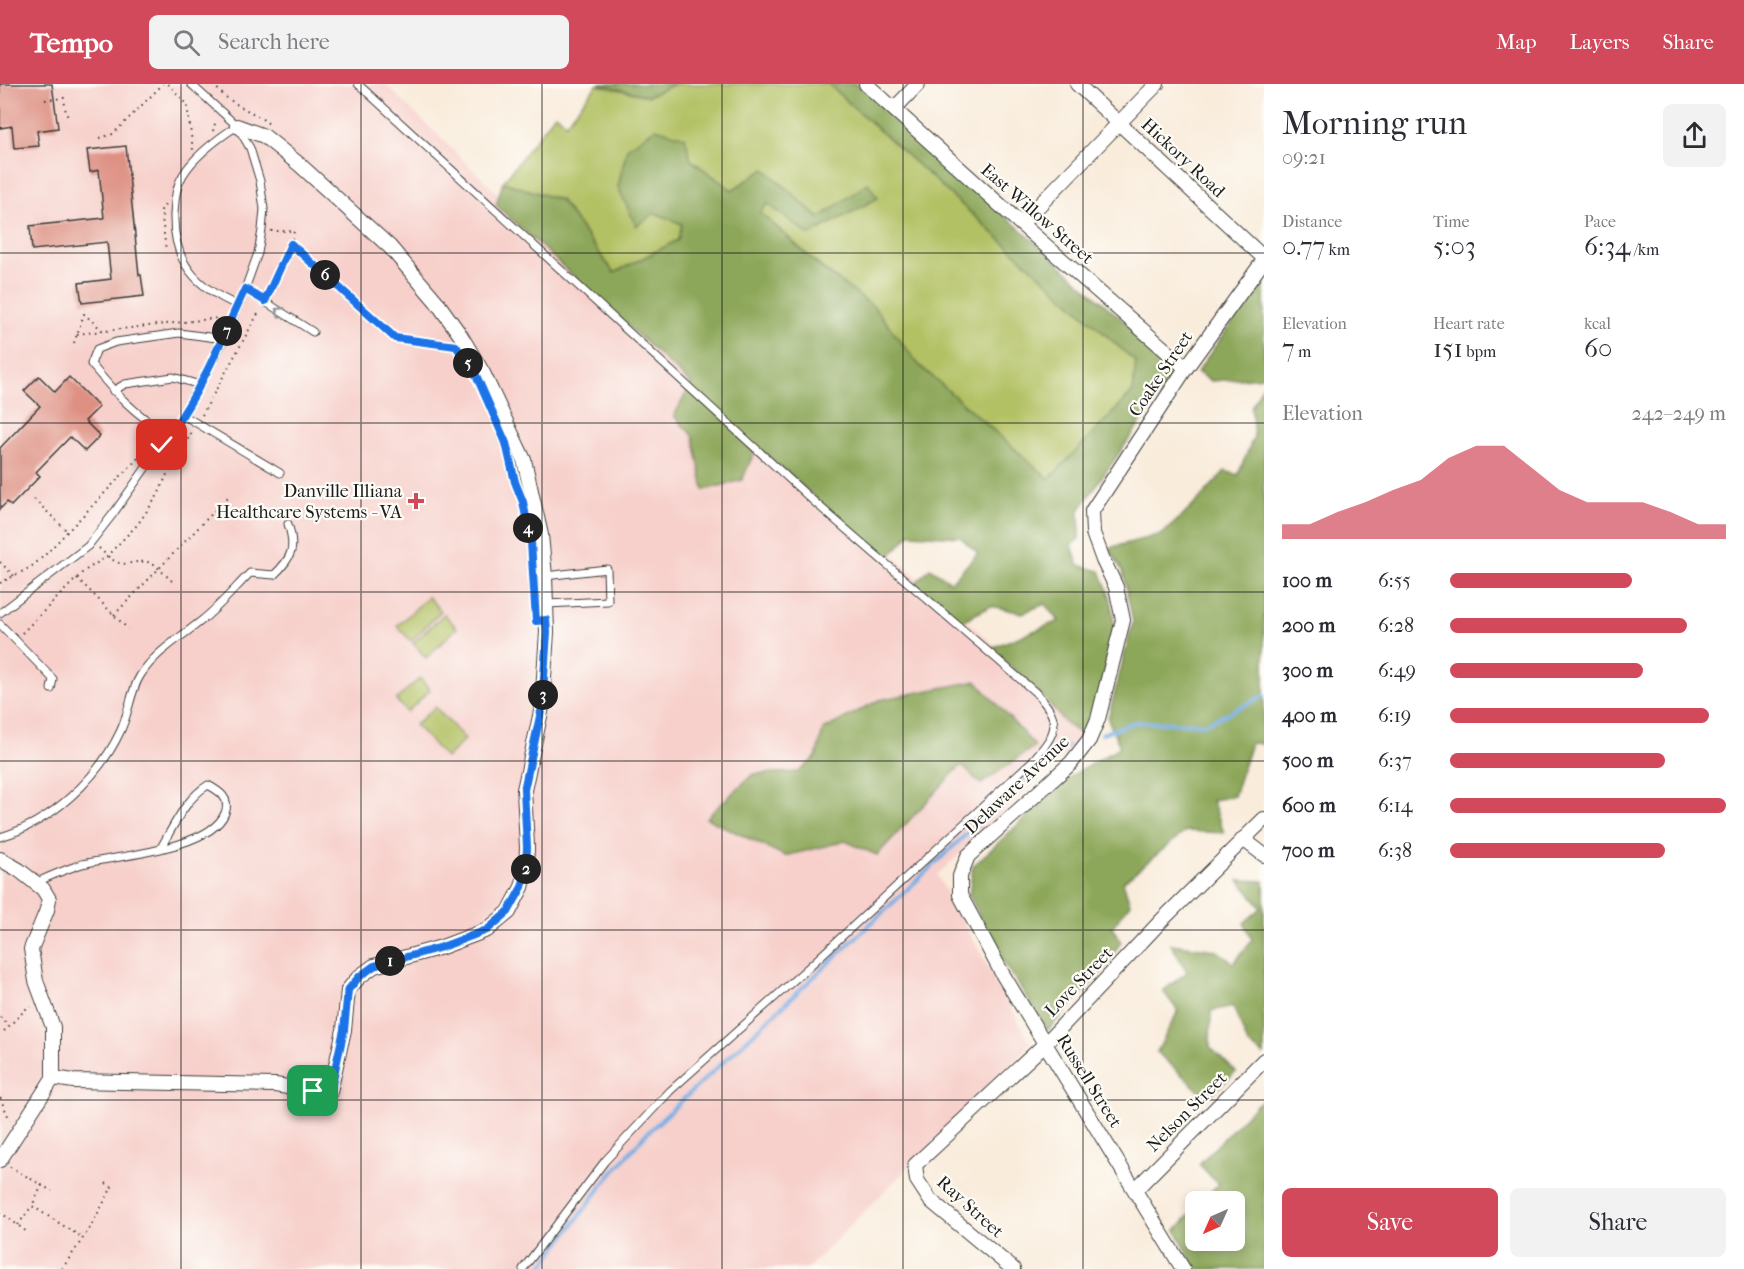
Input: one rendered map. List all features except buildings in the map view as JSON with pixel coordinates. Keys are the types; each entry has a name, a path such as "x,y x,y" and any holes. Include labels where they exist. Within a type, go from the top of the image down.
{"street":[{"name":"East Willow Street","path":"866,84 1021,224 1186,368"},
{"path":"894,109 918,84"},
{"name":"Hickory Road","path":"1077,84 1264,259"},
{"path":"1021,224 1157,84"},
{"path":"53,1078 74,1081 275,1085 329,1096 344,1030 348,990 359,977 374,966 442,947 487,930 508,912 522,887 526,871 524,790 542,707 547,604 541,535 524,460 483,374 461,336 436,300 390,247 300,165 264,136 237,126"},
{"name":"Coake Street","path":"1092,511 1186,368 1264,259"},
{"name":"Delaware Avenue","path":"960,876 968,856 1071,763 1089,740 1098,719 1123,620 1116,587 1093,533 1092,511"},
{"name":"Love Street","path":"915,1165 1045,1044 1162,920 1264,819"},
{"path":"1243,839 1264,855"},
{"path":"0,860 35,882 43,889 48,899 47,910 31,949 36,981 53,1027 53,1078 20,1129 4,1163"},
{"name":"Russell Street","path":"960,876 960,895 1003,975 1183,1269"},
{"name":"Nelson Street","path":"1135,1190 1264,1060"},
{"name":"Ray Street","path":"915,1165 916,1180 930,1200 1010,1268"}],"lane":[{"path":"0,613 88,546 113,514 183,416 224,339 258,253 264,209 260,181 250,148 237,126 191,84"},
{"path":"358,84 802,491 1035,692 1054,716 1053,729 1048,743 1031,762 670,1091 635,1127 605,1161 523,1269"},
{"path":"237,126 210,146 184,174 178,185 174,226 182,261 188,270 199,283 220,298 237,305"},
{"path":"245,289 314,332"},
{"path":"168,434 146,421 113,391 91,364 98,349 116,342 179,333 224,339"},
{"path":"113,391 125,384 173,377 200,385"},
{"path":"183,416 279,473"},
{"path":"0,837 18,832 41,820 62,804 94,772 108,755 122,730 139,677 173,641 203,620 250,573 274,575 287,562 293,540 288,524"},
{"path":"545,576 607,569 608,600 547,604"},
{"path":"0,624 53,679 51,689"},
{"path":"35,882 81,865 160,849 194,839 223,818 227,808 221,792 208,785 198,791 187,804 160,849"}],"path":[{"path":"100,138 118,129 163,84"},
{"path":"168,84 187,104"},
{"path":"214,84 234,104 253,112 274,128"},
{"path":"45,100 64,98 68,116"},
{"path":"211,134 219,108"},
{"path":"193,152 198,147"},
{"path":"200,418 254,324 291,244 294,231 270,231"},
{"path":"291,244 395,338 456,346"},
{"path":"74,343 84,314 102,332"},
{"path":"77,334 219,318"},
{"path":"22,634 84,571 107,556 138,524 158,495 168,472 193,430"},
{"path":"0,583 44,556 150,446"},
{"path":"114,615 229,496"},
{"path":"34,499 68,532"},
{"path":"99,548 119,564 147,562 160,568 172,581"},
{"path":"0,562 14,576"},
{"path":"77,578 128,629"},
{"path":"4,1031 27,1008 45,1002"},
{"path":"0,1017 9,1026"},
{"path":"0,1098 11,1123 20,1129"},
{"path":"4,1163 52,1191"},
{"path":"62,1269 83,1239 112,1187 104,1182"},
{"path":"18,1225 32,1206 42,1185"},
{"path":"32,1206 83,1239"},
{"path":"0,1212 27,1232"}],"shaded area":[{"name":"Danville Illiana Healthcare Systems - VA","path":"0,84 385,84 604,297 1062,706 1080,740 937,875 1031,1044 807,1269 0,1269"}],"green space":[{"path":"598,84 675,84 648,96"},
{"path":"675,84 828,84 1136,362 1133,392 1049,479 919,365 874,307 821,267 760,212 768,204 819,218 765,170 732,190 691,160 636,226 655,213 682,224 678,240 614,273 560,200 503,182 555,114 566,123 597,85 648,96"},
{"path":"828,84 857,84 1173,365 1172,378 1079,510 1080,537 1072,545 1078,565 1100,571 1111,599 1114,624 1097,711 1081,735 1064,722 1047,701 991,648 1059,621 1045,604 1022,613 991,606 960,622 915,584 930,568 951,582 978,553 960,537 910,534 886,560 757,446 742,480 704,490 693,436 674,416 691,384 496,205 503,182 560,200 614,273 678,240 682,224 655,213 636,226 618,187 627,148 656,128 685,137 691,160 732,190 765,169 819,218 868,183 878,198 809,235 768,204 760,212 820,267 874,307 919,365 1049,479 1133,392 1136,362"},
{"path":"1264,277 1264,377 1211,381 1197,372"},
{"path":"1264,383 1264,744 1251,743 1234,796 1212,800 1224,833 1186,831 1123,882 1130,904 1112,927 1121,942 1101,972 1048,1030 999,955 969,895 973,866 1071,776 1120,747 1108,719 1133,622 1123,572 1109,548 1162,534 1190,509 1225,471 1238,475 1254,436 1251,407"},
{"path":"428,597 441,611 411,641 397,626"},
{"path":"444,614 457,628 426,658 413,643"},
{"path":"420,678 430,690 407,712 396,700"},
{"path":"976,681 1035,746 981,784 961,765 877,855 845,841 785,856 706,818 753,774 799,772 816,757 823,730 879,700"},
{"path":"435,707 465,739 446,758 415,725"},
{"path":"1239,880 1264,881 1264,1055 1248,1044 1233,1006 1211,1011 1210,1047 1236,1072 1207,1098 1157,1052 1178,1011 1163,991 1187,972 1171,944 1216,950 1234,963 1252,940 1244,923 1261,908"},
{"path":"1264,1100 1264,1269 1195,1269 1186,1251 1245,1251 1245,1191 1211,1191 1218,1184 1199,1164 1257,1104"},
{"path":"1185,1220 1185,1248 1176,1230"}],"waterway":[{"path":"1102,734 1135,722 1205,724 1264,696"},
{"path":"540,1269 604,1183 644,1136 1055,751 1068,746"}],"place":[{"name":"Danville Illiana Healthcare Systems - VA","path":"416,501"}],"route":[{"path":"162,445 183,416 200,385 224,339 245,289 265,301 291,244 395,338 410,342 451,345 459,349 476,375 506,443 515,482 523,502 531,542 536,621 546,620 547,632 542,707 524,790 527,847 526,871 522,887 508,912 487,930 442,947 374,966 359,977 348,990 344,1030 329,1096 313,1091"}]}
